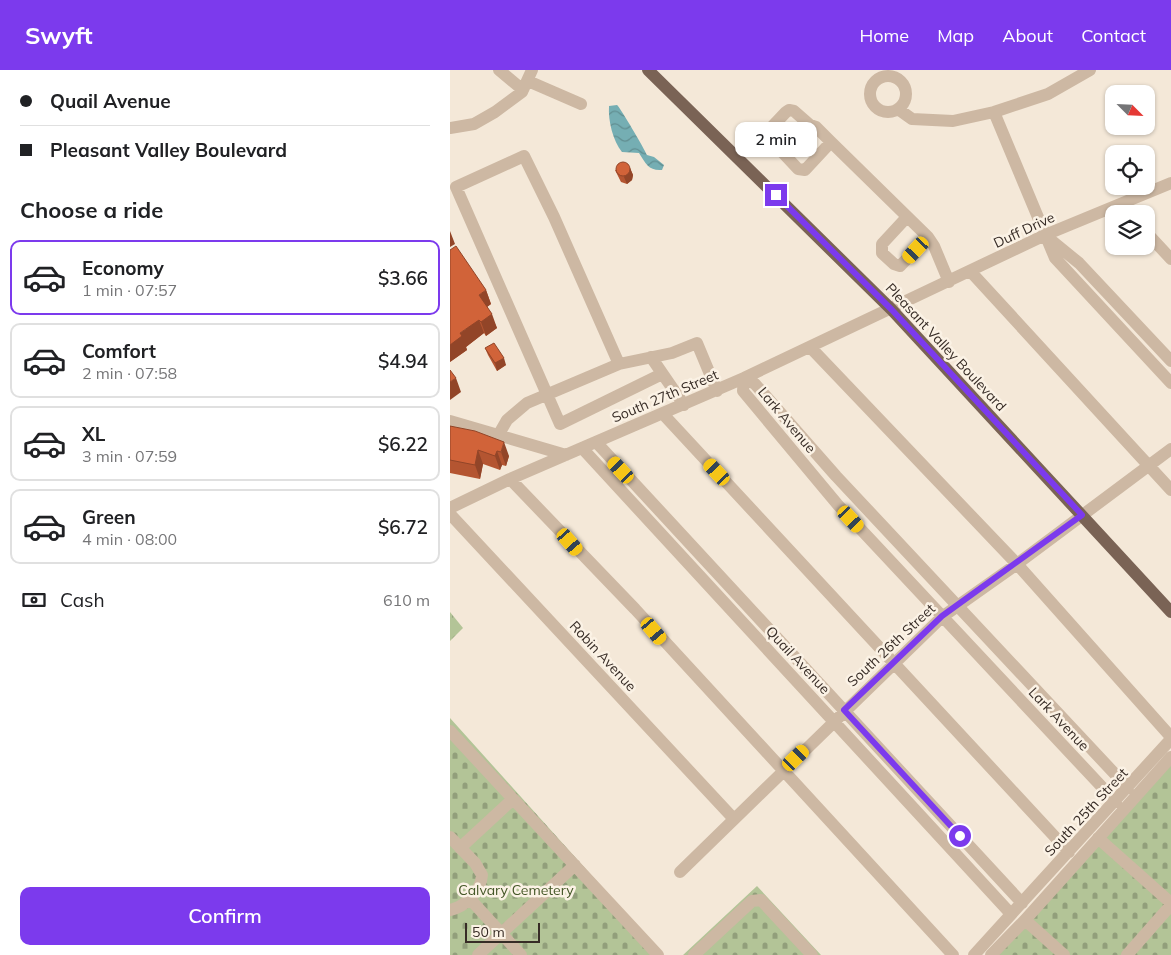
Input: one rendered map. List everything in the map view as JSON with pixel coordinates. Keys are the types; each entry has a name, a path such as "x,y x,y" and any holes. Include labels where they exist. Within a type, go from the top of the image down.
{"main road":[{"name":"Pleasant Valley Boulevard","path":"648,70 892,310 1171,612"}],"street":[{"path":"499,70 528,80 581,104"},
{"path":"898,110 912,119 953,121 994,112 1048,94 1090,70"},
{"path":"450,128 474,124 496,112 528,80"},
{"path":"831,142 805,170 798,168 767,137 768,131 789,110 794,111 810,125 816,127 928,237 934,246 949,282"},
{"path":"994,112 1055,258 1171,383"},
{"path":"783,154 810,125"},
{"path":"619,364 554,217 524,156 456,186 560,424 662,374"},
{"name":"Duff Drive","path":"1132,205 1171,183"},
{"name":"Duff Drive","path":"892,310 1045,236 1105,216"},
{"path":"907,217 882,244 882,253 894,264 900,266 928,237"},
{"path":"1045,236 1079,264 1171,361"},
{"path":"1155,242 1171,259"},
{"path":"971,272 1171,490"},
{"name":"South 27th Street","path":"450,508 510,479 716,391 892,310"},
{"path":"499,434 507,420 520,408 546,395 619,364 672,353 697,343 716,391"},
{"path":"811,348 1016,564 1171,738"},
{"path":"651,358 684,405"},
{"name":"Lark Avenue","path":"1116,802 838,505 743,391 744,378 754,384 836,476 1128,788"},
{"path":"663,414 1069,852"},
{"path":"450,421 566,455"},
{"name":"Quail Avenue","path":"596,442 1022,903"},
{"name":"Quail Avenue","path":"582,448 1011,914"},
{"name":"South 26th Street","path":"680,872 733,818 942,616 1016,564 1171,449"},
{"path":"510,479 635,609 953,955"},
{"name":"Robin Avenue","path":"450,514 733,818"},
{"path":"753,633 763,623"},
{"path":"450,731 658,955"},
{"name":"South 25th Street","path":"974,955 1116,802 1171,738"},
{"path":"991,955 1025,920 1171,757"},
{"path":"902,796 913,785"},
{"path":"460,848 513,798"},
{"path":"450,837 479,869 482,875 478,889 470,899 459,908 450,910"},
{"path":"1098,838 1171,904 1127,955"},
{"path":"972,872 983,862"},
{"path":"478,955 575,865"},
{"path":"470,899 521,955"},
{"path":"694,955 752,900 761,900 812,955"},
{"path":"1025,920 1064,955"}],"green space":[{"path":"450,612 463,628 450,641"},
{"name":"Calvary Cemetery","path":"450,718 663,955 450,955"},
{"path":"1171,761 1171,955 993,955"},
{"path":"757,886 821,955 683,955"}],"water":[{"path":"617,105 647,155 654,157 664,165 662,170 651,168 639,153 622,152 616,142 610,124 609,106"}],"building":[{"path":"620,162 626,162 630,169 626,176 620,176 616,172 616,166"},
{"path":"456,246 486,290 479,295 492,314 460,333 462,336 450,345 450,250"},
{"path":"494,343 504,358 495,363 485,348"},
{"path":"450,370 456,378 450,382"},
{"path":"450,426 475,431 504,442 501,452 497,451 495,456 478,450 475,465 450,460"}],"route":[{"path":"776,195 892,310 1082,515 942,616 844,710 960,836"}]}
